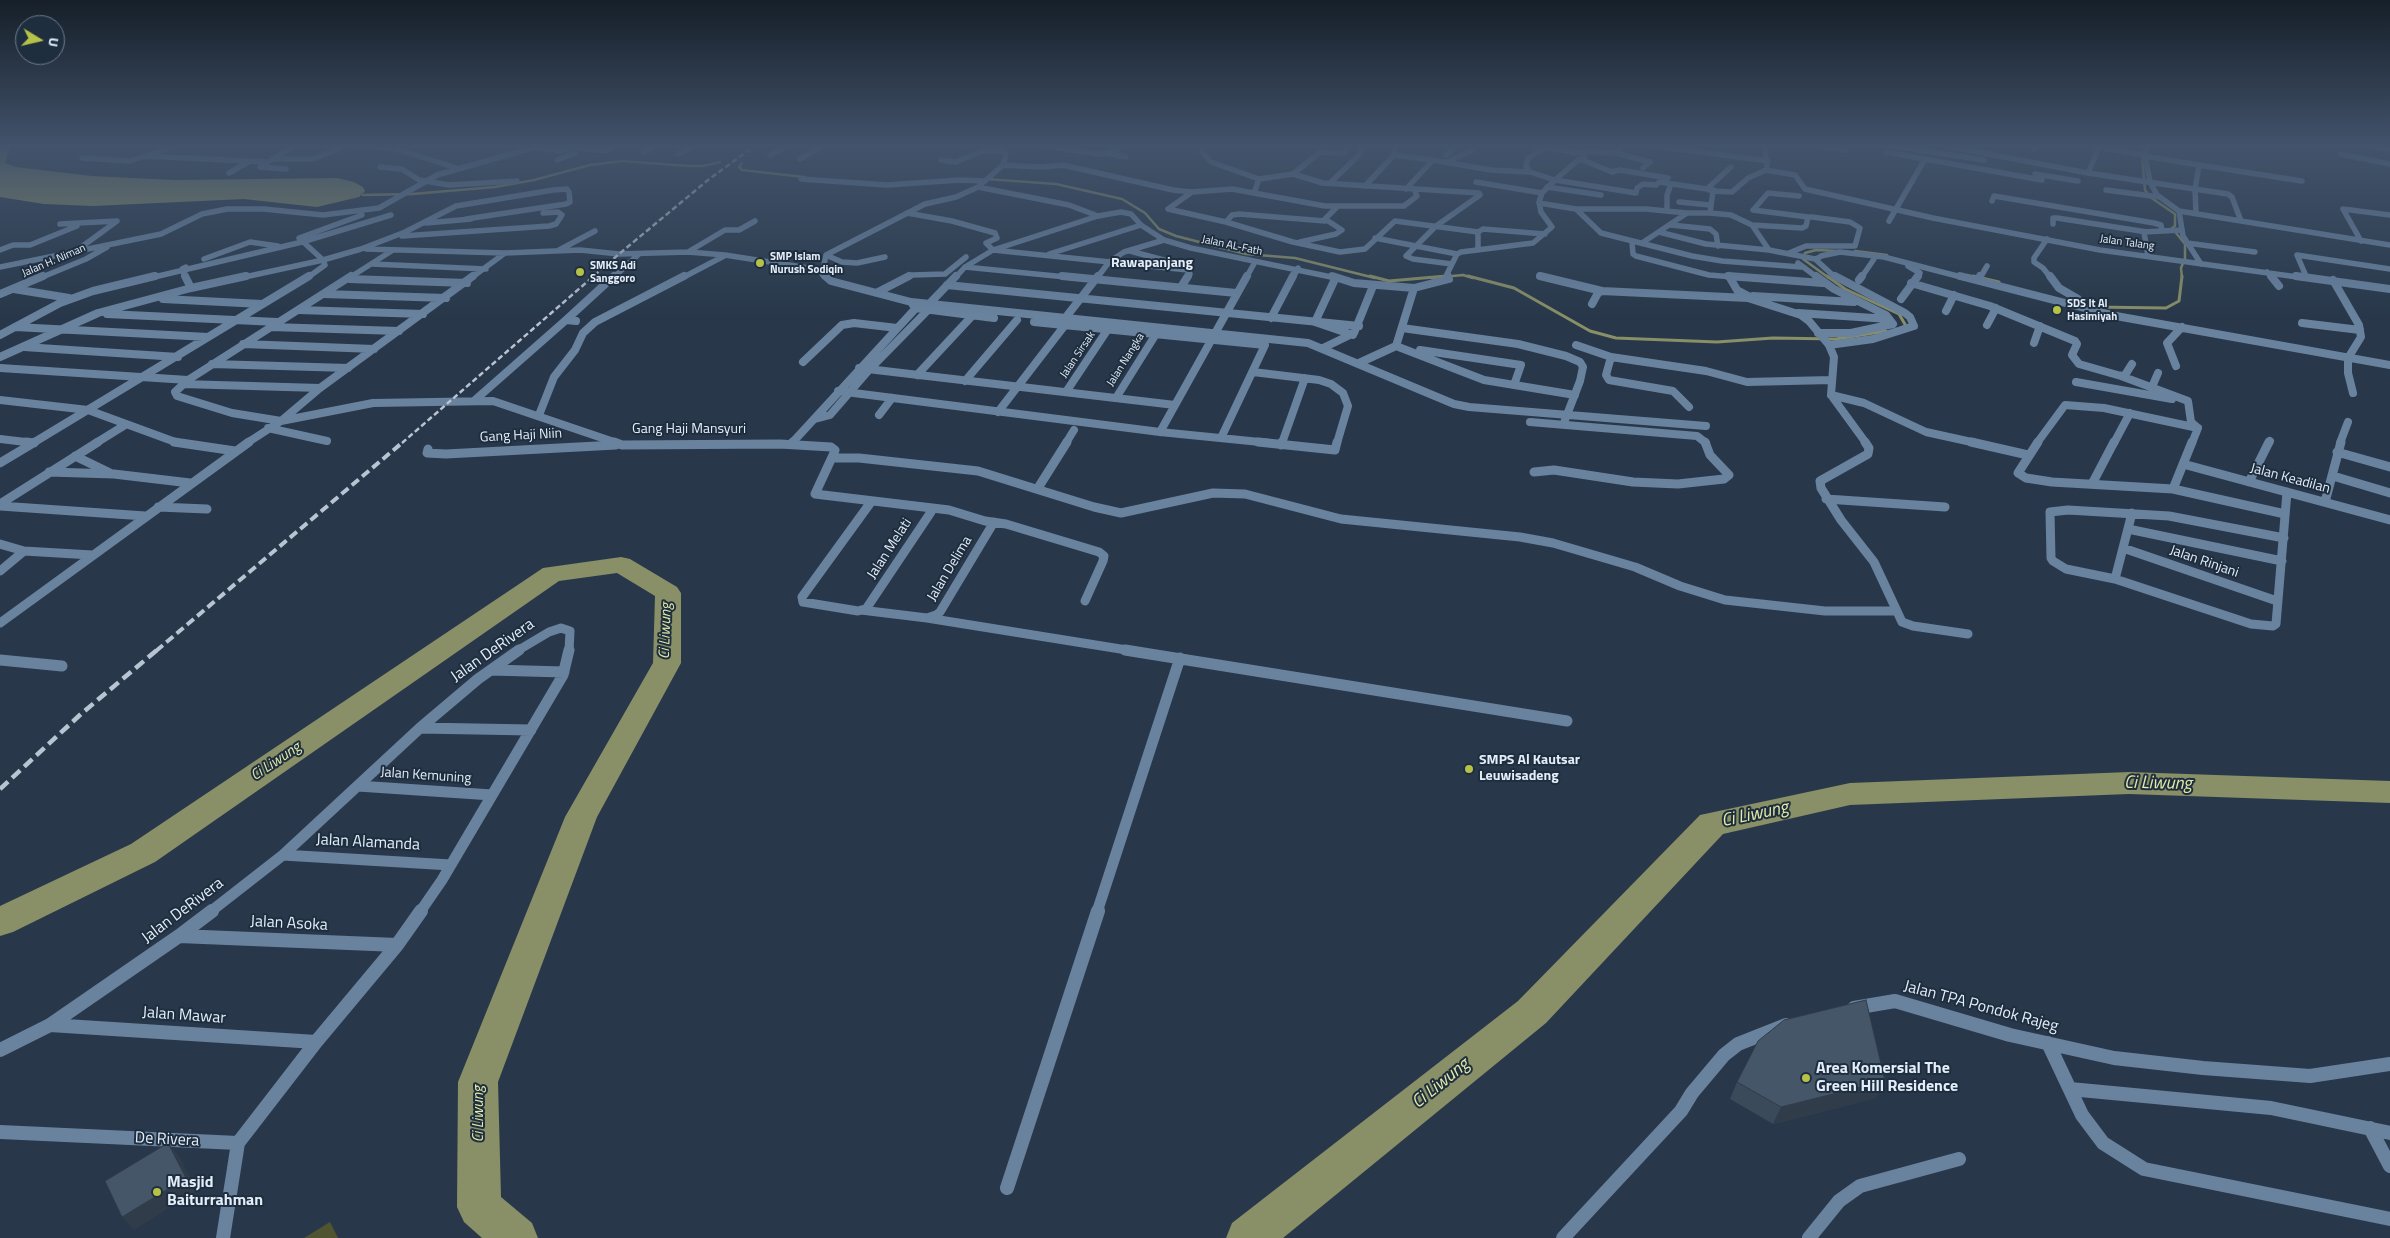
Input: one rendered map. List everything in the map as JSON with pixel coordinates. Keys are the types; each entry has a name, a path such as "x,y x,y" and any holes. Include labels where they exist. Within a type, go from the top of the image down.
{"street":[{"path":"0,463 323,268 325,265 323,260 302,242 299,238 301,236 379,208 387,203"},
{"path":"0,357 98,313 191,288 323,260 361,249 394,236 456,206 476,203"},
{"path":"466,219 568,203"},
{"path":"930,203 826,255 821,270 825,278 878,292 913,305 1213,336 1308,343 1461,406 1697,436 1702,438 1710,455 1729,475 1724,479 1678,484 1633,482 1554,470 1534,472"},
{"path":"1058,203 1098,216"},
{"path":"1177,203 1168,209 1226,222 1297,243 1340,252 1365,249 1395,221 1478,232 1494,228 1545,234"},
{"path":"1308,203 1338,206 1404,206 1408,203"},
{"path":"1457,254 1452,264 1407,257 1436,226 1468,203"},
{"path":"1667,203 1667,210"},
{"path":"1687,203 1710,205 1710,213"},
{"path":"1760,203 1754,210 1858,225 1860,228 1857,243 1853,246 1801,247 1792,250 1791,254"},
{"name":"Jalan Talang","path":"1865,203 2150,257 2306,276 2390,289"},
{"path":"1889,221 1901,203"},
{"path":"2034,203 2160,224 2162,231"},
{"path":"2168,203 2179,211 2390,245"},
{"path":"2196,203 2196,214"},
{"path":"2234,203 2241,221"},
{"path":"1375,238 1457,254 1478,249 1529,244 1536,242 1552,227 1541,212 1539,204 1576,209 1667,210 1686,213 1710,213 1731,215 1752,225 1802,228 1806,226 1808,217"},
{"path":"1325,221 1326,217 1338,206"},
{"path":"0,267 160,234 202,214 227,209 264,208 323,215 379,208"},
{"path":"1576,209 1597,231 1632,242 1707,260 1801,267"},
{"path":"2361,241 2343,209 2390,215"},
{"path":"2176,230 2179,211"},
{"path":"394,236 549,226 556,224 562,215 553,212 420,224"},
{"path":"907,213 952,221 995,233 997,238 986,244 993,250 1188,270 1190,274 1181,288"},
{"name":"Jalan AL-Fath","path":"816,420 830,415 965,267 993,250 1098,216 1128,213 1141,225 1164,240 1255,262 1298,268 1322,273 1335,279 1373,286 1414,288 1448,276 1452,264"},
{"path":"1642,244 1686,213"},
{"path":"1226,222 1232,215 1239,214 1325,221 1342,230 1336,234 1297,243"},
{"path":"0,335 70,298 182,269 302,242 391,215"},
{"path":"2147,216 2154,223"},
{"path":"2053,224 2053,218 2057,218 2147,232 2176,230"},
{"path":"688,252 721,232 739,230 755,221"},
{"path":"60,224 118,222 78,250"},
{"path":"0,250 13,245 31,244 83,223"},
{"path":"1046,255 1141,225"},
{"path":"1671,225 1710,229 1716,234 1718,246"},
{"path":"1752,225 1769,250"},
{"path":"2176,230 2188,243 2199,263"},
{"path":"559,250 595,231"},
{"path":"1478,232 1478,249"},
{"path":"1660,232 1718,246 1769,250 1815,257 1843,255 1874,259 1914,268 1920,273 1901,299"},
{"path":"2147,232 2143,234 2150,257"},
{"path":"2048,239 2034,258 2034,262 2043,268 2059,288 2082,305"},
{"path":"998,412 1019,387 1080,299 1109,262 1118,255 1164,240"},
{"path":"182,269 250,242 283,246"},
{"path":"1632,242 1633,254 1636,256 1709,275 1823,283"},
{"name":"Jalan H. Niman","path":"0,294 86,259 115,243"},
{"path":"2188,243 2256,252"},
{"path":"361,249 505,253 559,250 639,254 688,252 725,255 821,270"},
{"path":"281,421 232,413 176,396 175,392 185,382 212,364 393,250"},
{"path":"1130,251 1179,264 1182,270"},
{"path":"0,623 235,450 281,421 320,388 446,298 505,253"},
{"path":"1815,257 1830,253 1872,254 1979,279 2130,319 2390,365"},
{"path":"475,400 639,254"},
{"path":"1791,254 1801,267 1823,283 1891,319 1893,324 1889,327 1866,331 1819,335"},
{"path":"539,415 554,378 575,350 583,333 595,322 725,255"},
{"path":"826,255 842,262 857,263 885,257"},
{"path":"2306,276 2297,255 2390,269"},
{"path":"878,292 912,275 945,274 966,257"},
{"path":"1815,257 1839,280 1905,313 1910,317 1914,326 1873,339 1828,344"},
{"path":"1859,280 1874,259"},
{"path":"1160,432 1255,262"},
{"path":"372,264 486,268"},
{"path":"1979,279 1987,266"},
{"path":"965,267 1236,293"},
{"path":"1271,318 1298,268"},
{"path":"182,269 191,288"},
{"path":"2267,272 2279,286"},
{"path":"1539,276 1602,291 1860,302"},
{"path":"1729,276 1737,290 1749,298 1797,313 1891,319"},
{"path":"348,279 466,283"},
{"path":"1315,322 1335,279"},
{"path":"2333,280 2349,305 2360,330 2361,336 2348,358 2348,373 2353,393"},
{"path":"1911,283 1996,308 2040,326 2055,335 2074,341 2077,344 2072,355 2079,364 2121,376 2188,401"},
{"path":"947,285 1359,326"},
{"path":"1323,348 1353,335 1359,326 1373,286"},
{"path":"1396,346 1414,288"},
{"path":"14,289 70,298"},
{"path":"1592,304 1598,293 1602,291"},
{"path":"324,294 446,298"},
{"path":"1946,311 1954,295"},
{"path":"152,298 262,304"},
{"path":"791,444 816,420 838,391 897,328 913,305"},
{"path":"929,307 972,316 1008,316 1017,320 1066,321 1108,329 1156,334 1213,336 1265,345 1221,438"},
{"path":"1987,325 1996,308"},
{"path":"298,310 422,314"},
{"path":"98,313 278,322"},
{"path":"1797,313 1809,321 1828,344 1834,357 1831,395 1869,448 1868,454 1820,480 1821,488 1826,498 1874,562 1896,611 1904,624 1968,634"},
{"path":"917,375 972,316"},
{"path":"566,320 576,321"},
{"path":"965,381 1017,320"},
{"path":"1315,322 1353,335"},
{"path":"803,362 842,326 854,323 897,328"},
{"path":"2302,323 2360,330"},
{"path":"2034,343 2040,326"},
{"path":"269,327 398,331"},
{"path":"2176,366 2167,344 2182,327"},
{"path":"14,328 208,337"},
{"path":"1402,328 1518,344 1574,359 1583,367 1580,382 1566,419"},
{"name":"Jalan Sirsak","path":"1066,392 1108,329"},
{"name":"Jalan Nangka","path":"1116,398 1156,334"},
{"path":"243,344 374,349"},
{"path":"1576,345 1611,356 1706,371 1758,383 1831,380"},
{"path":"1359,363 1396,346 1484,380 1575,395"},
{"path":"21,347 178,356"},
{"path":"1410,351 1521,365 1514,385"},
{"path":"1611,356 1606,375 1609,380 1673,391 1689,407"},
{"path":"1465,374 1471,358"},
{"path":"212,364 348,368"},
{"path":"2121,376 2125,375 2132,364"},
{"path":"0,368 185,382 320,388"},
{"path":"859,368 1175,405"},
{"path":"838,391 1160,432 1335,450 1348,406 1347,399 1343,393 1331,384 1305,378 1252,372"},
{"path":"2152,387 2158,373"},
{"path":"1281,445 1305,378"},
{"path":"2076,382 2188,401"},
{"path":"1831,395 1864,403 1926,432 2028,456"},
{"path":"879,415 892,398"},
{"path":"0,400 88,410 176,443 235,450"},
{"name":"Gang Haji Mansyuri","path":"281,421 372,403 475,400 503,403 622,445 791,444 831,447 835,450 832,458"},
{"path":"2188,401 2191,422 2198,428"},
{"path":"2198,428 2130,413 2079,405 2065,405 2060,409 2018,471 2021,476 2052,482 2173,489 2285,514"},
{"path":"2092,484 2130,413"},
{"path":"1530,422 1566,419 1706,426"},
{"path":"2325,502 2333,476 2337,452 2348,424"},
{"path":"0,505 125,425"},
{"path":"268,428 327,441"},
{"path":"2173,489 2198,428"},
{"path":"1038,488 1074,430"},
{"path":"0,439 34,443"},
{"path":"2248,482 2270,441"},
{"name":"Gang Haji Niin","path":"428,449 427,453 446,454 622,445"},
{"path":"2337,452 2390,468"},
{"path":"75,456 114,474"},
{"path":"1085,601 1104,556 1062,541 949,510 816,494 815,490 832,458 868,459 978,472 1120,513 1213,494 1245,494 1341,519 1520,537 1553,543 1635,567 1680,586 1725,600 1825,611 1896,611"},
{"name":"Jalan Keadilan","path":"2183,464 2390,520"},
{"path":"49,472 114,474 190,484"},
{"path":"2333,476 2390,493"},
{"path":"2284,538 2191,519 2132,513 2057,509 2050,512 2051,558 2066,569 2115,579 2261,626 2273,626 2276,624 2277,601 2282,561 2284,538 2285,514 2287,492"},
{"path":"1826,498 1945,507"},
{"name":"Jalan Delima","path":"871,502 801,600 807,603 866,608 927,618 940,612 994,522"},
{"path":"0,505 145,516"},
{"path":"158,507 207,509"},
{"name":"Jalan Melati","path":"866,608 930,512 929,509"},
{"path":"2115,579 2132,513"},
{"path":"2128,529 2282,561"},
{"path":"0,544 24,551 92,555"},
{"name":"Jalan Rinjani","path":"2123,548 2277,601"},
{"path":"0,571 24,551"},
{"path":"927,618 1567,721"},
{"name":"Jalan DeRivera","path":"0,1050 50,1024 179,936 283,854 420,728 491,670 527,644 549,632 561,628 570,631 571,642 564,672 451,865 397,945 316,1042 238,1143"},
{"path":"1007,1188 1180,658"},
{"path":"0,660 62,666"},
{"path":"491,670 564,672"},
{"path":"420,728 531,730"},
{"name":"Jalan Kemuning","path":"358,786 492,795"},
{"name":"Jalan Alamanda","path":"283,854 451,865"},
{"name":"Jalan Asoka","path":"179,936 397,945"},
{"name":"Jalan TPA Pondok Rajeg","path":"1842,1011 1895,1001 2010,1036 2114,1058 2269,1075 2327,1075 2390,1064"},
{"path":"1563,1238 1681,1111 1692,1093 1724,1055 1738,1044 1767,1031 1800,1021"},
{"name":"Jalan Mawar","path":"50,1024 316,1042"},
{"path":"2048,1043 2082,1115 2103,1143 2113,1152 2144,1169 2390,1219"},
{"path":"2070,1089 2271,1108 2390,1132"},
{"path":"2370,1128 2390,1166"},
{"name":"De Rivera","path":"0,1132 238,1143"},
{"path":"223,1238 238,1143"},
{"path":"1809,1238 1840,1201 1860,1186 1959,1159"}],"shaded area":[{"path":"36,203 163,203 93,206"},
{"path":"278,203 335,203 317,207"},
{"path":"330,1222 338,1238 304,1238"}],"building":[{"name":"Area Komersial The Green Hill Residence","path":"1866,1000 1885,1081 1781,1107 1737,1082 1758,1041 1784,1020"},
{"path":"168,1143 186,1178 122,1217 105,1181"}],"waterway":[{"path":"1128,203 1145,213 1159,229 1176,236 1246,254 1295,258 1375,278"},
{"path":"2158,203 2175,214 2175,226 2172,228 2185,244 2185,258 2181,268 2182,277"},
{"path":"1829,278 1803,259 1805,253 1816,250 1838,251"},
{"path":"1855,251 1887,255"},
{"path":"1431,278 1463,275 1473,278"},
{"path":"1967,275 1979,278"},
{"path":"1370,276 1389,281 1446,276"},
{"path":"1468,276 1514,288 1590,331 1616,338 1717,342 1773,338 1836,339 1886,331"},
{"path":"1827,276 1845,289 1899,314 1906,326 1903,327"},
{"path":"1973,276 1999,282"},
{"path":"2093,307 2166,308 2179,301 2182,277"},
{"name":"Ci Liwung","path":"0,922 143,853 552,574 621,565 668,593 667,663 581,817 478,1082 479,1207 516,1238"},
{"name":"Ci Liwung","path":"1248,1238 1532,1012 1712,824 1850,794 2129,783 2390,792"}],"railway":[{"path":"402,443 681,203"},
{"path":"156,651 403,442"},
{"path":"0,789 81,714 157,650"}],"place":[{"name":"SMP Islam Nurush Sodiqin","path":"760,263"},
{"name":"SMKS Adi Sanggoro","path":"580,272"},
{"name":"SDS It Al Hasimiyah","path":"2057,310"},
{"name":"SMPS Al Kautsar Leuwisadeng","path":"1469,769"},
{"name":"Area Komersial The Green Hill Residence","path":"1806,1078"},
{"name":"Masjid Baiturrahman","path":"157,1192"}],"district":[{"name":"Rawapanjang","path":"1152,264"}]}
